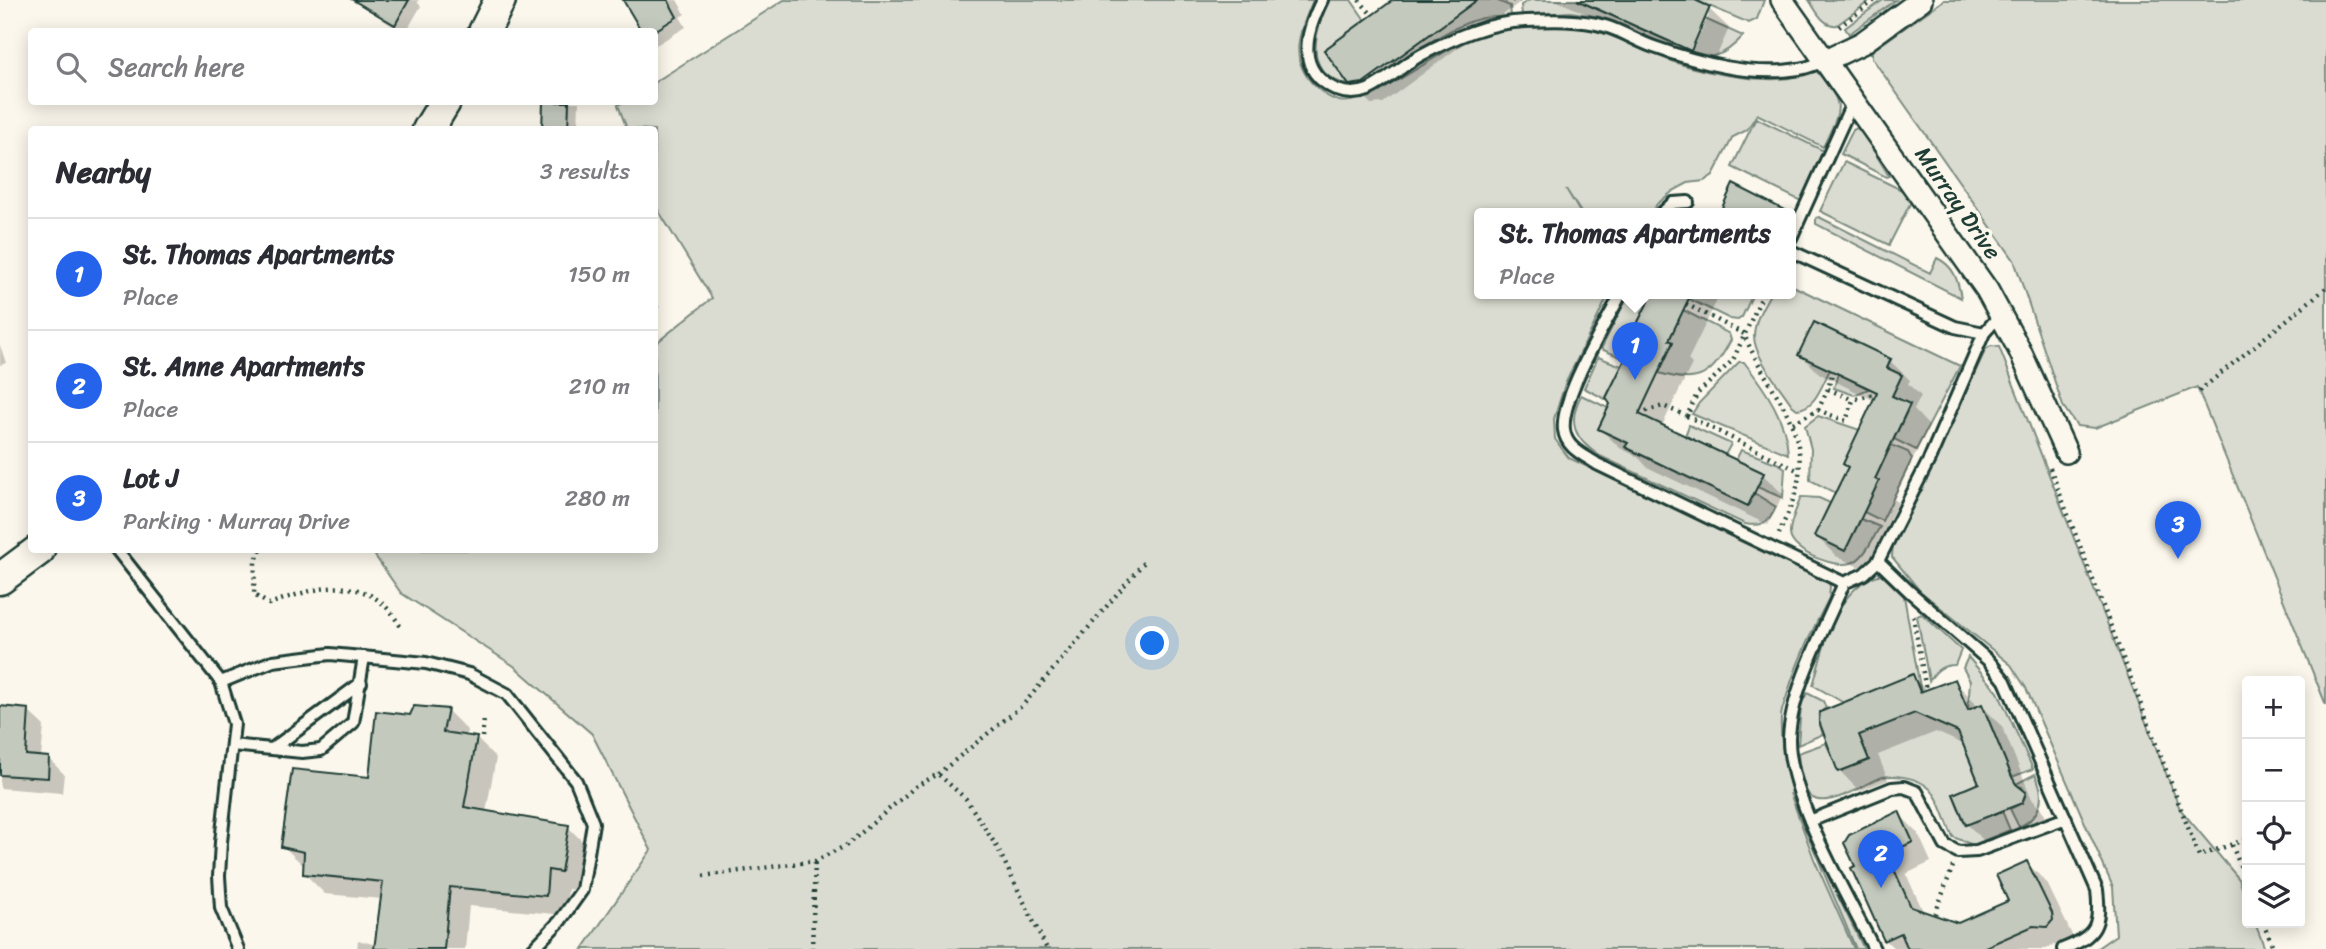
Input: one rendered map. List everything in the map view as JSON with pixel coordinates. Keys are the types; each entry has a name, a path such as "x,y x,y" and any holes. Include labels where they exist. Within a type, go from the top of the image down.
{"main road":[{"path":"486,28 499,0"},
{"path":"430,126 443,105"},
{"path":"0,579 35,553"}],"street":[{"name":"Murray Drive","path":"1782,0 1924,204 1968,261 2019,349 2066,452"},
{"path":"1819,53 1862,43 1921,0"}],"lane":[{"path":"1322,0 1307,41 1308,62 1320,80 1339,91 1353,94 1367,90 1421,55 1472,31 1517,21 1567,20 1605,26 1654,47 1707,63 1752,71 1800,69 1819,53"},
{"path":"1796,227 1853,101"},
{"path":"1668,208 1673,203 1688,202"},
{"path":"1796,253 1955,327 1984,333"},
{"path":"1618,299 1567,408 1564,431 1572,448 1597,464 1844,583"},
{"path":"1874,949 1810,821 1793,773 1789,738 1795,706 1810,660 1844,583 1864,573 1878,561 1928,460 1984,333 2000,316"},
{"path":"119,553 221,682 234,724 220,842 219,876 221,908 238,949"},
{"path":"1878,561 1989,661 2004,681 2097,890 2100,914 2095,928 2075,945 2063,949"},
{"path":"221,682 273,661 330,654 426,663 469,674 506,694 576,781 593,823 582,890 560,921 533,949"},
{"path":"232,745 302,752 321,750 353,723 364,657"},
{"path":"272,749 361,683"},
{"path":"1810,821 1892,788 1904,788 1917,792 1945,845 1958,852 1977,851 2066,818"}],"path":[{"path":"1359,0 1372,15"},
{"path":"1505,0 1520,0"},
{"path":"1819,53 1875,0"},
{"path":"2199,391 2326,288"},
{"path":"1687,416 1696,394 1733,360 1761,299"},
{"path":"1686,304 1744,334 1753,356 1793,423 1798,439 1799,471 1796,492 1772,550"},
{"path":"1793,423 1818,410 1833,371"},
{"path":"1828,388 1853,400 1877,393"},
{"path":"1818,410 1846,421 1853,400"},
{"path":"1639,414 1663,406 1799,471"},
{"path":"2049,466 2199,856 2242,841"},
{"path":"260,553 255,562 254,595 269,604 307,591 336,586 363,592 384,605 401,627"},
{"path":"703,876 815,861 847,845 915,788 938,774 1023,705 1145,561"},
{"path":"1909,591 1926,690"},
{"path":"482,737 484,719"},
{"path":"938,774 966,799 997,848 1047,949"},
{"path":"2232,845 2242,870"},
{"path":"1935,915 1958,852"},
{"path":"812,949 815,861"},
{"path":"2265,928 2274,949"}],"shaded area":[{"path":"784,0 1313,0 1301,32 1298,53 1300,63 1315,86 1339,101 1352,101 1367,96 1471,38 1530,27 1565,26 1593,30 1680,64 1728,75 1782,79 1815,69 1832,91 1838,106 1823,147 1757,114 1747,130 1733,137 1713,175 1704,181 1688,183 1673,191 1655,208 1578,208 1566,189 1577,208 1474,208 1474,299 1607,299 1565,384 1554,419 1555,439 1569,458 1827,579 1830,586 1829,598 1801,656 1783,708 1782,745 1788,775 1810,836 1864,949 1856,949 1790,793 1814,859 1854,949 583,949 651,850 592,734 514,666 401,593 373,553 658,553 658,342 712,298 658,210 658,126 626,126 618,105 658,105 658,80"},
{"path":"1329,0 1351,0 1365,20 1324,50 1349,85 1334,80 1324,72 1318,62 1316,39"},
{"path":"1477,0 1496,0 1510,6 1511,16 1483,18 1461,25 1396,64 1393,61"},
{"path":"1530,0 1577,0 1674,44 1665,44 1600,17 1571,12 1522,15 1521,5"},
{"path":"1695,0 1764,0 1757,19 1749,23"},
{"path":"1809,0 1871,0 1837,25 1832,25 1824,21"},
{"path":"1883,0 1896,0 1849,34 1845,28"},
{"path":"1944,0 2326,0 2326,705 2197,387 2095,428 2077,426 2063,406 2014,260 1872,58 1872,51"},
{"path":"1705,19 1743,36 1730,48 1716,55 1702,56 1684,51 1683,48 1690,51"},
{"path":"1756,118 1826,152 1801,201 1732,167"},
{"path":"1853,130 1861,130 1889,176 1886,177 1841,154"},
{"path":"1844,162 1914,196 1889,245 1820,211"},
{"path":"1819,217 1930,273 1937,258 1943,261 1954,274 1961,298 1816,224 1816,218"},
{"path":"1796,287 1960,366 1916,450 1894,439 1910,405 1892,396 1902,375 1887,368 1891,359 1830,370 1814,400 1804,408 1797,409 1792,405 1763,363 1755,344 1754,331 1767,299 1796,299"},
{"path":"1626,299 1650,299 1636,326 1640,329 1625,359 1601,349"},
{"path":"1689,299 1751,299 1742,317 1738,320 1730,319"},
{"path":"1683,310 1729,334 1731,340 1710,370 1694,378 1659,373 1673,343 1669,340"},
{"path":"1991,346 1999,347 2180,809 2239,879 2242,887 2242,928 2257,928 2265,949 2096,949 2116,935 2113,887 2026,688 2011,665 1920,591 1892,557 1893,541 1986,349"},
{"path":"1598,357 1622,366 1606,397 1607,400 1584,388"},
{"path":"1739,362 1744,362 1774,405 1784,429 1788,454 1692,414 1699,403"},
{"path":"1838,373 1869,389 1854,395 1834,388"},
{"path":"1581,395 1608,408 1598,429 1628,443 1626,448 1748,506 1754,493 1776,507 1771,517 1765,523 1745,524 1600,456 1584,443 1576,430 1574,414"},
{"path":"1818,416 1860,430 1843,464 1848,467 1835,493 1810,480 1811,449 1805,426"},
{"path":"1689,425 1731,444 1725,455 1685,436"},
{"path":"1891,445 1908,452 1912,459 1882,521 1864,512 1879,481 1875,479"},
{"path":"1741,450 1785,468 1783,498 1757,487 1764,473 1736,460"},
{"path":"1801,497 1819,498 1830,503 1815,536 1845,551 1861,519 1880,527 1869,546 1854,562 1827,562 1798,548 1792,541 1792,520"},
{"path":"1881,574 1904,596 1921,693 1913,675 1844,703 1813,685 1822,652 1842,604 1865,581"},
{"path":"1922,614 1961,650 1955,665 1940,669 1929,681 1917,616"},
{"path":"1968,657 1998,692 2033,769 2012,777 1982,705 1968,710 1970,681 1963,668"},
{"path":"1807,693 1823,701 1826,708 1819,716 1823,734 1798,745 1801,705"},
{"path":"1923,709 1926,718 1947,727 1955,725 1979,783 1953,794 1965,825 2002,811 2010,830 1973,845 1953,837 1933,793 1919,782 1907,778 1883,777 1830,800 1812,798 1806,792 1798,753 1826,743 1839,772 1869,760 1859,735"},
{"path":"2035,774 2040,790 2040,805 2033,817 2019,827 2010,809 2022,803 2026,795 2022,787 2014,785"}],"building":[{"path":"353,0 409,0 395,25"},
{"path":"623,0 668,0 677,17 658,29 640,28"},
{"path":"1393,0 1477,0 1363,83 1349,85 1324,50"},
{"path":"1577,0 1695,0 1710,7 1691,51"},
{"path":"543,105 569,105 568,126 542,126"},
{"path":"1733,184 1780,208 1722,208"},
{"path":"1650,299 1689,299 1669,340 1673,342 1639,414 1764,473 1748,506 1625,447 1628,443 1598,429 1610,404 1606,398 1640,329 1636,326"},
{"path":"1814,322 1891,359 1887,368 1902,375 1892,396 1910,404 1875,479 1879,481 1845,551 1814,536 1848,467 1843,464 1877,392 1798,355"},
{"path":"1913,674 1920,692 1955,679 1968,710 1982,704 2012,777 2026,792 2022,803 1966,825 1953,794 1979,783 1958,732 1915,713 1859,735 1869,760 1838,772 1819,721 1820,712"},
{"path":"0,706 29,709 26,755 49,757 48,778 0,775"},
{"path":"414,706 448,709 443,732 477,737 464,807 569,825 561,872 548,870 546,896 450,887 444,949 374,949 383,882 303,874 304,852 281,847 292,769 369,777 376,711 410,715"},
{"path":"1899,811 1913,842 1887,854 1911,907 1958,923 2008,901 1996,875 2027,861 2053,920 2047,927 2033,926 1981,949 1908,949 1901,933 1884,941 1851,868 1855,866 1844,843 1849,835"}],"place":[{"name":"St. Thomas Apartments","path":"1635,380"},
{"name":"Lot J","path":"2178,559"},
{"name":"St. Anne Apartments","path":"1881,888"}]}
